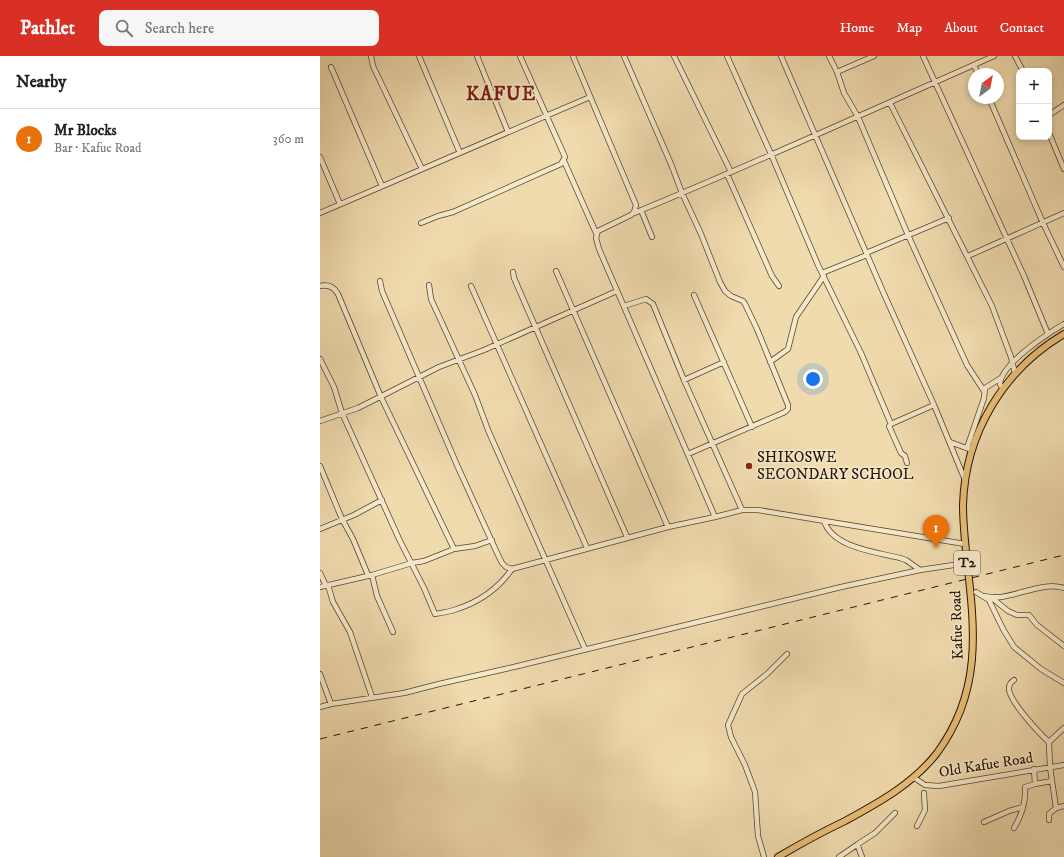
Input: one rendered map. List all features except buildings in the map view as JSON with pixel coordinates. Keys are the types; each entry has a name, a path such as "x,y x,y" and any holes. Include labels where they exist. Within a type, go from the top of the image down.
{"highway":[{"name":"Kafue Road","path":"778,857 886,797 913,777 936,754 943,744 959,713 966,695 974,640 973,591 967,563 963,505 969,449 983,421 1015,373 1043,349 1064,334"}],"street":[{"path":"371,56 373,66 422,169"},
{"path":"418,56 460,153"},
{"path":"478,56 508,132"},
{"path":"520,56 565,157 564,161 596,233 599,249 715,517"},
{"path":"573,56 636,205 632,214"},
{"path":"624,56 671,164 682,194 701,234 720,282 725,291 734,298 743,301 745,304 757,329 788,405 788,409 785,412 713,445 688,454"},
{"path":"674,56 729,173 772,276 778,286"},
{"path":"728,56 823,274 861,353 891,424 889,429 907,462"},
{"path":"781,56 866,254 966,480"},
{"path":"829,56 837,72 844,93 858,117 908,235 967,365 984,391 984,398 969,449 950,442"},
{"path":"837,72 874,56"},
{"path":"923,56 1007,238 1048,334"},
{"path":"596,233 632,214 682,194 994,56"},
{"path":"1015,56 1021,68"},
{"path":"331,67 382,186"},
{"path":"320,213 590,97"},
{"path":"890,103 968,256 996,316 1013,362 1015,373"},
{"path":"992,104 1043,223 1064,267"},
{"path":"1052,113 1064,105"},
{"path":"1052,140 1064,169"},
{"path":"320,157 340,204"},
{"path":"421,223 479,201 564,161"},
{"path":"641,210 652,237"},
{"path":"968,256 1064,213"},
{"path":"770,362 788,349 796,317 823,274 949,218"},
{"path":"556,271 668,527"},
{"path":"513,272 514,278 535,327 627,537"},
{"path":"380,280 382,291 419,378 502,563 512,569"},
{"path":"320,286 325,285 330,287 338,294 381,397 454,549"},
{"path":"428,285 431,299 480,408 490,436 585,649"},
{"path":"471,286 587,548"},
{"path":"320,420 358,408 439,367 497,344 617,291"},
{"path":"694,295 752,427"},
{"path":"624,306 646,299 653,304 684,380 742,510"},
{"path":"984,391 985,388 1001,378 1013,362 1048,334 1064,324"},
{"path":"320,359 331,382 342,413 435,614 454,610 484,596 498,586 512,569 627,537 742,510 765,511 965,544"},
{"path":"684,380 724,362"},
{"path":"1001,378 1000,384 1003,389"},
{"path":"891,424 934,405"},
{"path":"320,466 342,519 370,575 393,632"},
{"path":"320,529 382,500"},
{"path":"824,521 829,531 842,542 906,560 920,570"},
{"path":"320,587 424,561 454,549 475,546 492,540"},
{"path":"320,708 331,704 404,693 841,587 920,570 967,563"},
{"path":"320,573 333,602 350,632 372,697"},
{"path":"992,598 1050,586 1064,588"},
{"path":"973,591 992,598 1008,611 1017,615 1029,615 1037,625 1064,646"},
{"path":"973,591 989,600 1003,629 1014,647 1041,669 1064,683"},
{"path":"764,857 758,836 755,792 746,765 731,737 728,725 742,694 767,674 787,654"},
{"path":"320,674 331,704"},
{"path":"1014,680 1010,684 1009,688 1012,698 1028,720 1050,742 1050,767 1056,808"},
{"path":"1050,742 1064,728"},
{"name":"Old Kafue Road","path":"913,777 925,785 939,786 1064,765"},
{"path":"1034,770 1035,784"},
{"path":"1014,828 1025,803 1025,787 1052,781"},
{"path":"917,826 925,810 924,793"},
{"path":"1049,820 1049,814 1056,808 1064,806"},
{"path":"984,822 1009,811 1023,807"},
{"path":"839,857 875,833 895,813"},
{"path":"858,844 862,857"}],"railway":[{"path":"320,739 1064,555"}],"place":[{"name":"SHIKOSWE SECONDARY SCHOOL","path":"749,466"},
{"name":"Mr Blocks","path":"936,548"}],"district":[{"name":"KAFUE","path":"501,94"}]}
